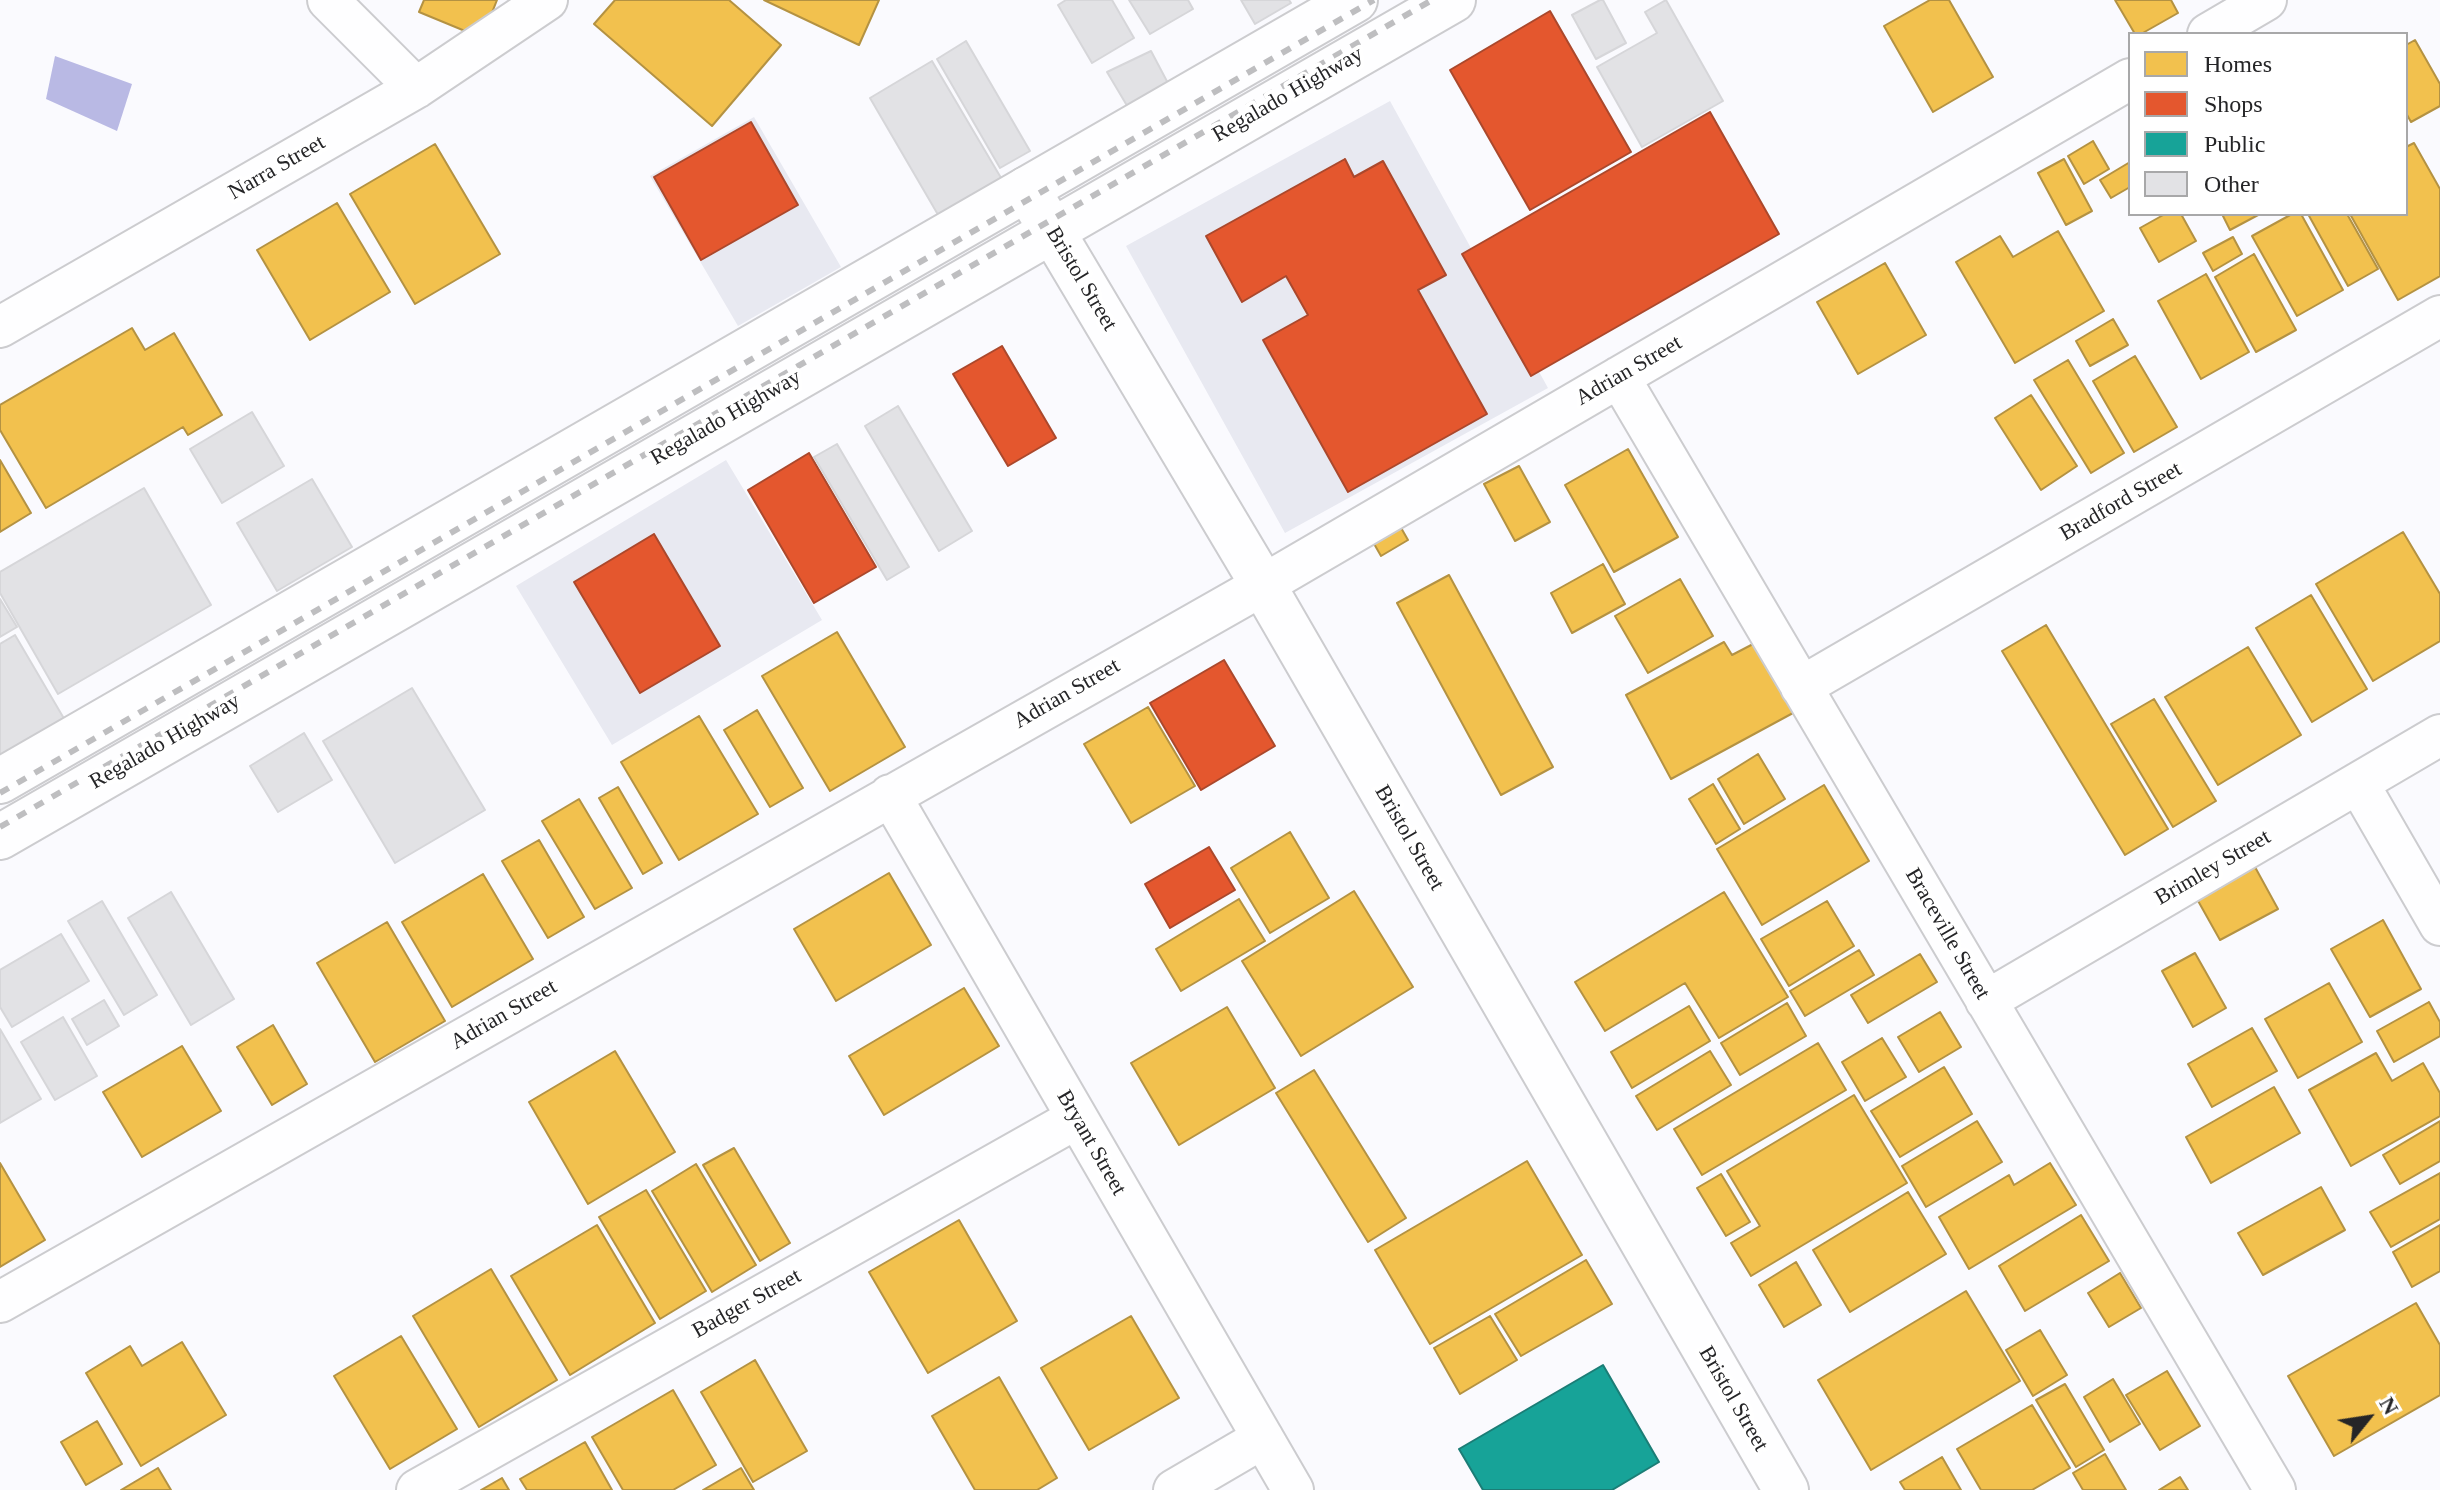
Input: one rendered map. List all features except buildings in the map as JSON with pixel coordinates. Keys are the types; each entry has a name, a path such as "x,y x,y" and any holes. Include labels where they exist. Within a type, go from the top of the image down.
{"main road":[{"path":"0,781 1355,0"},
{"name":"Regalado Highway","path":"0,837 1453,0"},
{"name":"Bristol Street","path":"1027,189 1263,585 1786,1490"}],"street":[{"path":"328,0 416,88"},
{"name":"Narra Street","path":"0,327 416,88 547,0"},
{"path":"2211,32 2266,0"},
{"name":"Adrian Street","path":"0,1302 1263,585 2128,80"},
{"name":"Bradford Street","path":"1801,687 2440,316"},
{"name":"Braceville Street","path":"1619,377 2275,1490"},
{"name":"Brimley Street","path":"1986,1001 2440,735"},
{"path":"2358,783 2440,925"},
{"name":"Bryant Street","path":"890,795 1293,1490"},
{"name":"Badger Street","path":"417,1490 1077,1118"},
{"path":"1174,1490 1263,1438"}],"shaded area":[{"path":"1390,101 1548,388 1285,533 1126,246"},
{"path":"754,117 841,267 738,326 650,176"},
{"path":"726,460 822,620 612,745 516,586"}],"water":[{"path":"55,56 132,84 117,131 46,99"}],"railway":[{"path":"0,793 1374,0"},
{"path":"0,827 1432,0"}]}
